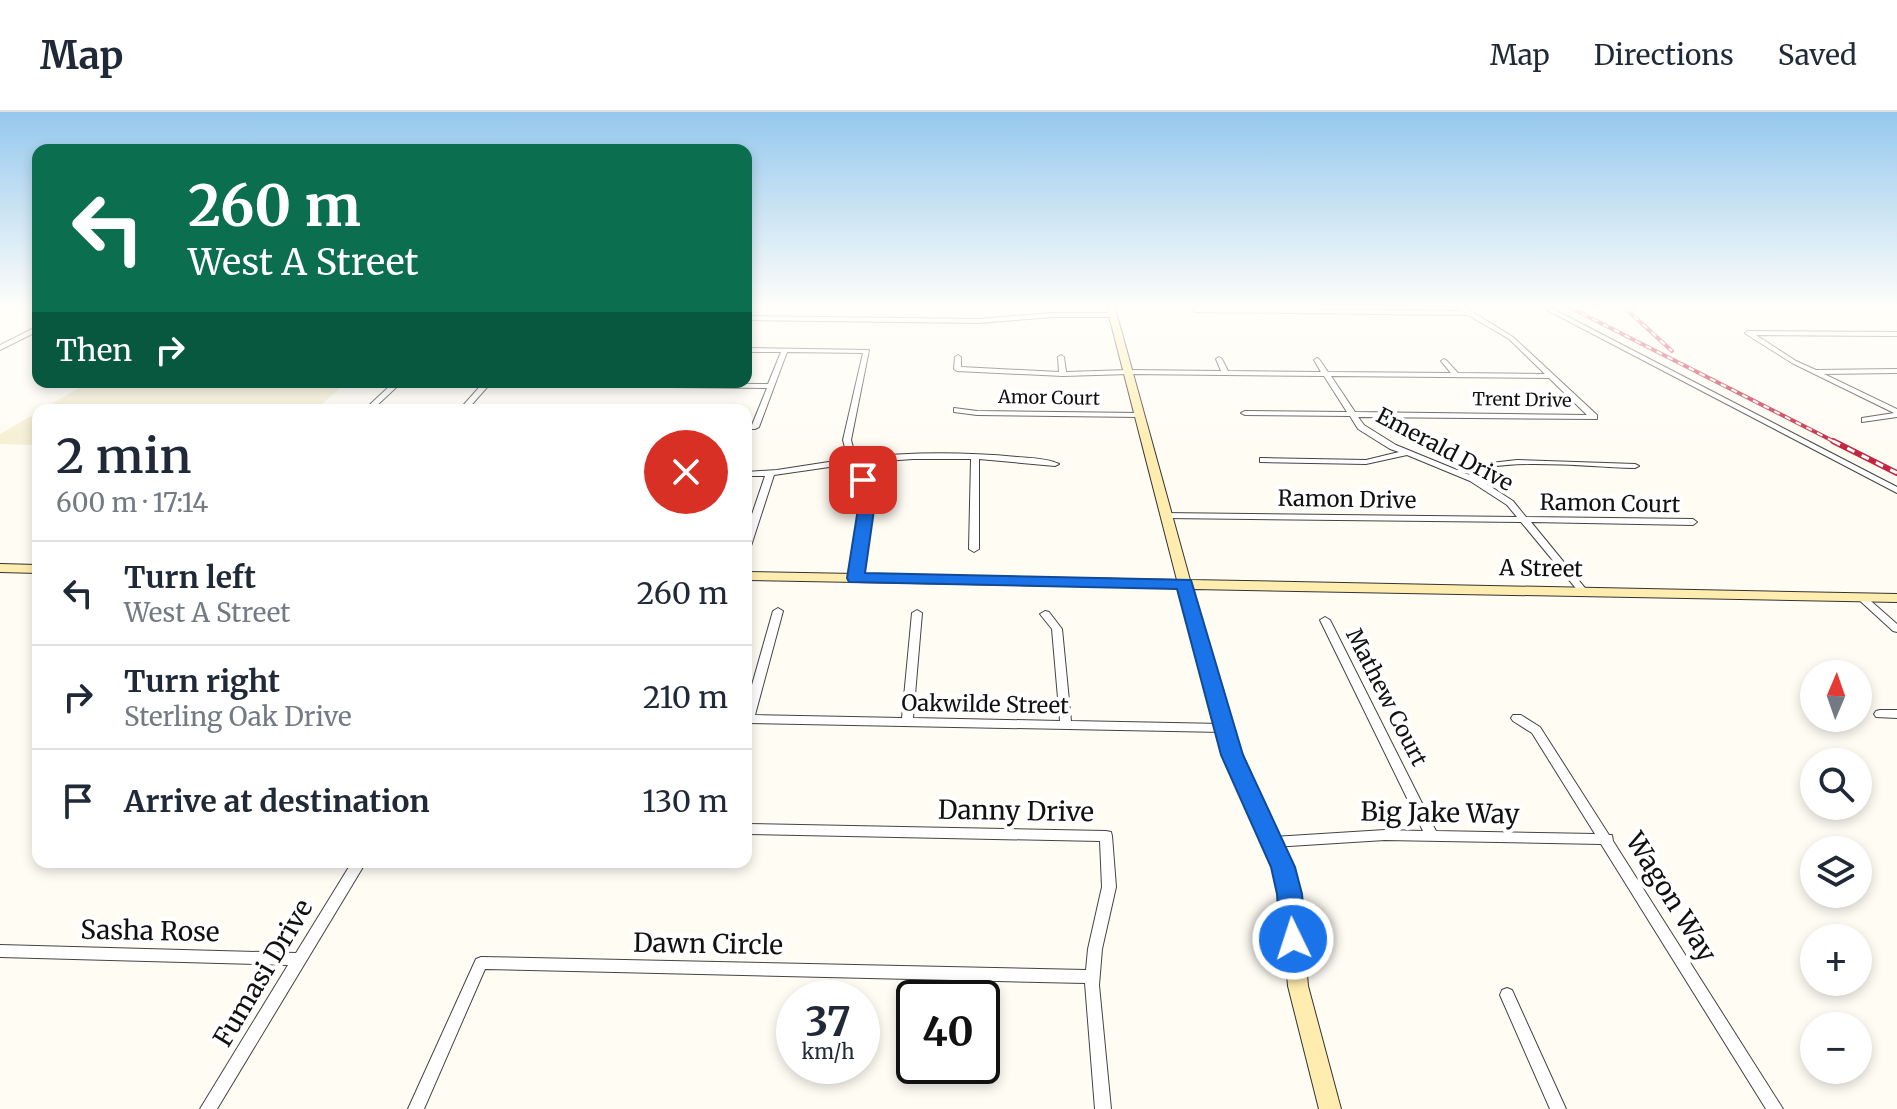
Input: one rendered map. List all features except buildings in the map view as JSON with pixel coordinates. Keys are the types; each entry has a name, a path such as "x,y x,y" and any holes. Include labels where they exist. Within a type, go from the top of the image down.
{"street":[{"path":"752,427 755,427 783,355"},
{"path":"855,578 868,496 852,461 847,440 866,355"},
{"path":"1124,355 1223,728 1232,755 1273,842 1290,894 1298,986 1330,1109"},
{"name":"Trent Drive","path":"1351,414 1594,417 1529,355"},
{"path":"1636,355 1897,490"},
{"path":"1784,355 1814,373 1897,413"},
{"path":"958,357 957,369 1063,374 1551,376"},
{"path":"1061,357 1063,374"},
{"path":"1219,359 1225,373"},
{"name":"Emerald Drive","path":"1317,360 1351,414 1370,433 1407,453 1458,472 1498,494 1527,520 1582,590"},
{"path":"1444,361 1456,375"},
{"path":"1814,373 1897,371"},
{"path":"752,386 771,386"},
{"path":"374,404 392,388"},
{"path":"468,404 483,388"},
{"name":"Amor Court","path":"957,410 977,413 1140,415"},
{"path":"1245,413 1351,414"},
{"path":"1865,420 1897,413"},
{"path":"1263,460 1377,461 1407,453"},
{"path":"752,474 888,458 1029,459 1055,464"},
{"path":"974,549 975,459"},
{"path":"1458,472 1473,466 1496,464 1635,466"},
{"path":"752,528 770,474"},
{"name":"Ramon Drive","path":"1166,515 1527,520"},
{"name":"Ramon Court","path":"1527,520 1693,522"},
{"path":"0,568 32,569"},
{"name":"A Street","path":"752,576 1897,598"},
{"path":"1861,597 1897,629"},
{"path":"752,702 778,611"},
{"path":"907,722 917,613"},
{"path":"1045,614 1057,629 1066,725"},
{"name":"Mathew Court","path":"1325,620 1432,836"},
{"path":"1880,714 1897,714"},
{"name":"Wagon Way","path":"1517,718 1536,730 1775,1109"},
{"name":"Oakwilde Street","path":"752,719 1223,728"},
{"name":"Danny Drive","path":"752,829 1106,836 1109,887 1095,949 1093,977 1103,1109"},
{"name":"Big Jake Way","path":"1273,842 1334,836 1607,839"},
{"name":"Fumasi Drive","path":"208,1109 355,868"},
{"name":"Sasha Rose","path":"0,951 300,959"},
{"name":"Dawn Circle","path":"416,1109 481,963 1093,977"},
{"path":"1507,995 1558,1109"}],"shaded area":[{"path":"79,388 340,388 322,404 51,404"},
{"path":"32,415 32,445 0,444 0,434"}],"railway":[{"path":"1663,355 1837,443"},
{"path":"1833,441 1837,443"},
{"path":"1837,443 1897,473"}],"route":[{"path":"863,480 868,496 855,578 1185,584 1232,755 1283,867 1290,894 1293,939"}]}
